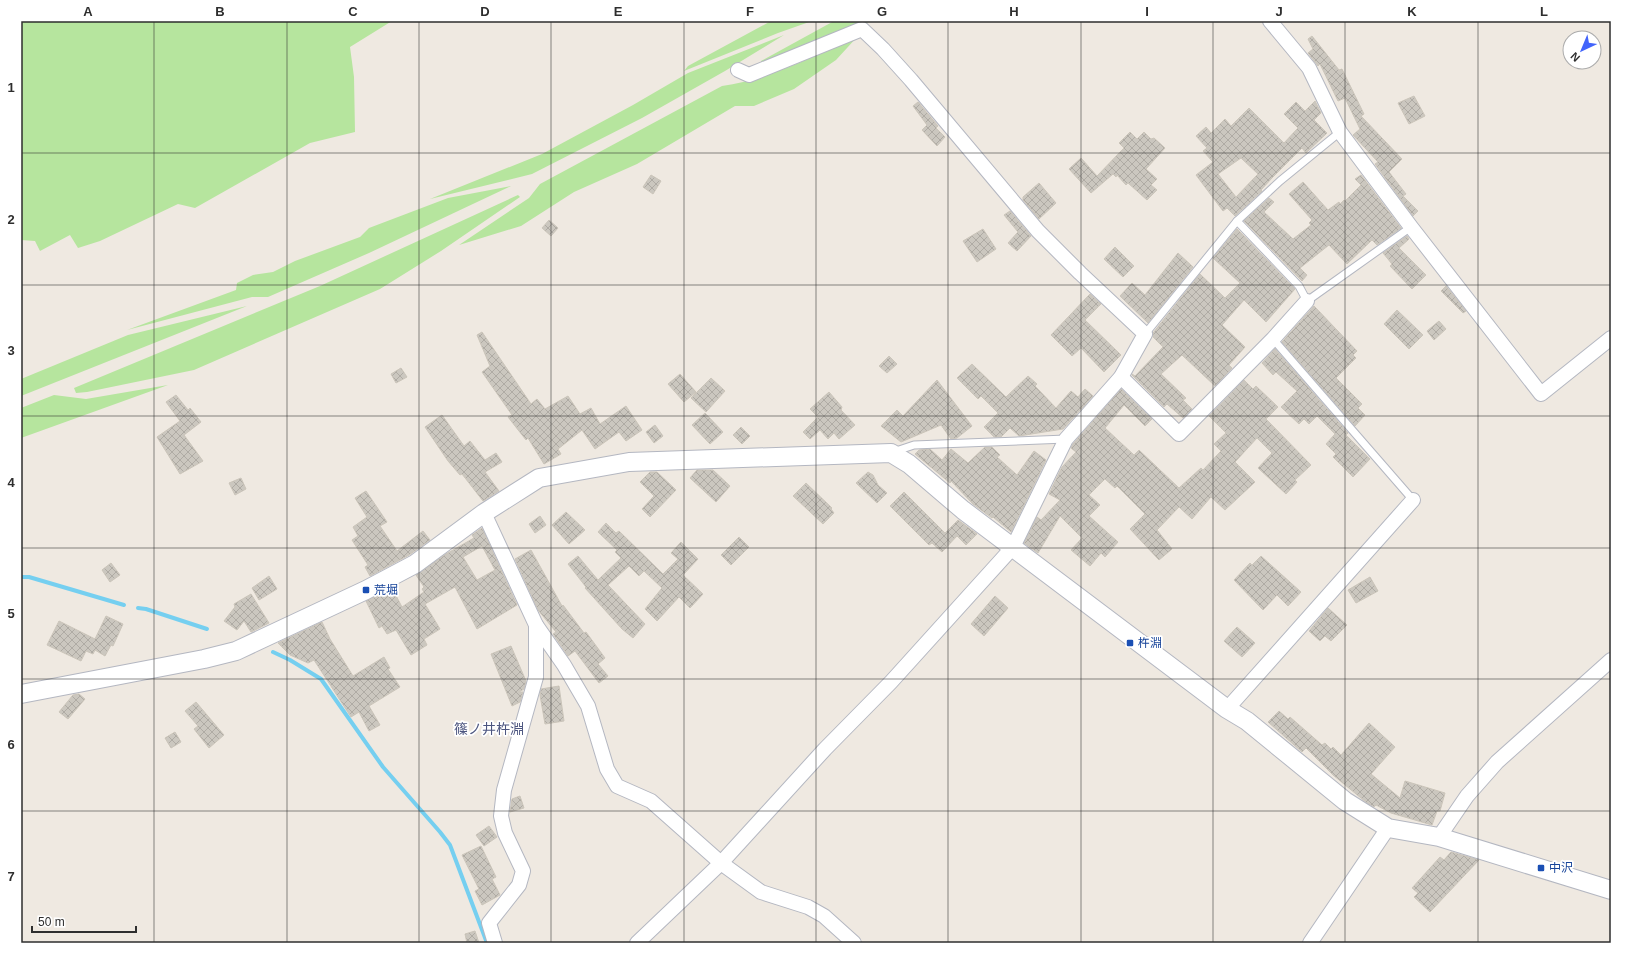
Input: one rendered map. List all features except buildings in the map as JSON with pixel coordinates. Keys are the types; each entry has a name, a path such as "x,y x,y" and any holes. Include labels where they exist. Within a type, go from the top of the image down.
{"street":[{"path":"1270,21 1309,68 1340,132 1541,394 1611,338"},
{"path":"637,943 721,863 825,749 891,682 1013,547 1066,439 1121,377 1145,334 1038,231 911,80 883,49 862,29 749,75 738,70"},
{"path":"1121,377 1179,434 1273,339 1307,301"},
{"path":"21,694 204,659 236,651 366,590 415,564 484,513 539,478 629,462 891,453 909,464 963,510 1227,709 1247,721 1345,801 1388,828 1439,837 1611,890"},
{"path":"1227,709 1413,500"},
{"path":"484,513 536,625 564,665 588,706 607,769 614,783 651,801 721,863 761,892 808,907 824,916 854,943"},
{"path":"495,943 490,923 519,886 523,871 505,833 501,816 504,790 536,677 536,625"},
{"path":"1439,837 1467,796 1497,762 1611,660"},
{"path":"1310,943 1388,828"}],"lane":[{"path":"1145,334 1237,221 1280,181 1340,132"},
{"path":"1237,221 1299,286 1307,301 1411,226"},
{"path":"1273,339 1413,500"},
{"path":"891,453 914,445 1066,439"}],"green space":[{"path":"21,21 392,21 350,47 354,77 355,132 310,143 195,208 178,204 100,241 78,248 70,235 40,251 35,241 21,240"},
{"path":"771,21 812,21 684,71 688,66"},
{"path":"834,21 871,21 761,65 761,61"},
{"path":"784,35 725,71 642,118 532,174 430,199 542,154 633,105 688,73"},
{"path":"858,36 836,60 794,89 754,106 735,106 637,164 574,192 521,226 459,245 529,198 540,184 722,86 740,83 792,66"},
{"path":"511,186 369,253 268,297 252,297 127,330 236,290 237,283 253,275 273,272 295,261 360,237 369,228 448,198"},
{"path":"518,195 520,197 441,251 380,289 194,370 76,393 74,388 320,286"},
{"path":"247,306 21,396 21,379 128,335"},
{"path":"168,385 21,438 21,408 54,395 86,399"}],"waterway":[{"path":"21,577 29,577 124,605"},
{"path":"138,608 146,609 207,629"},
{"path":"273,652 290,660 321,679 383,767 450,845 487,943"}],"place":[{"name":"荒堀","path":"366,590"},
{"name":"杵淵","path":"1130,643"},
{"name":"中沢","path":"1541,868"}],"district":[{"name":"篠ノ井杵淵","path":"489,729"}]}
